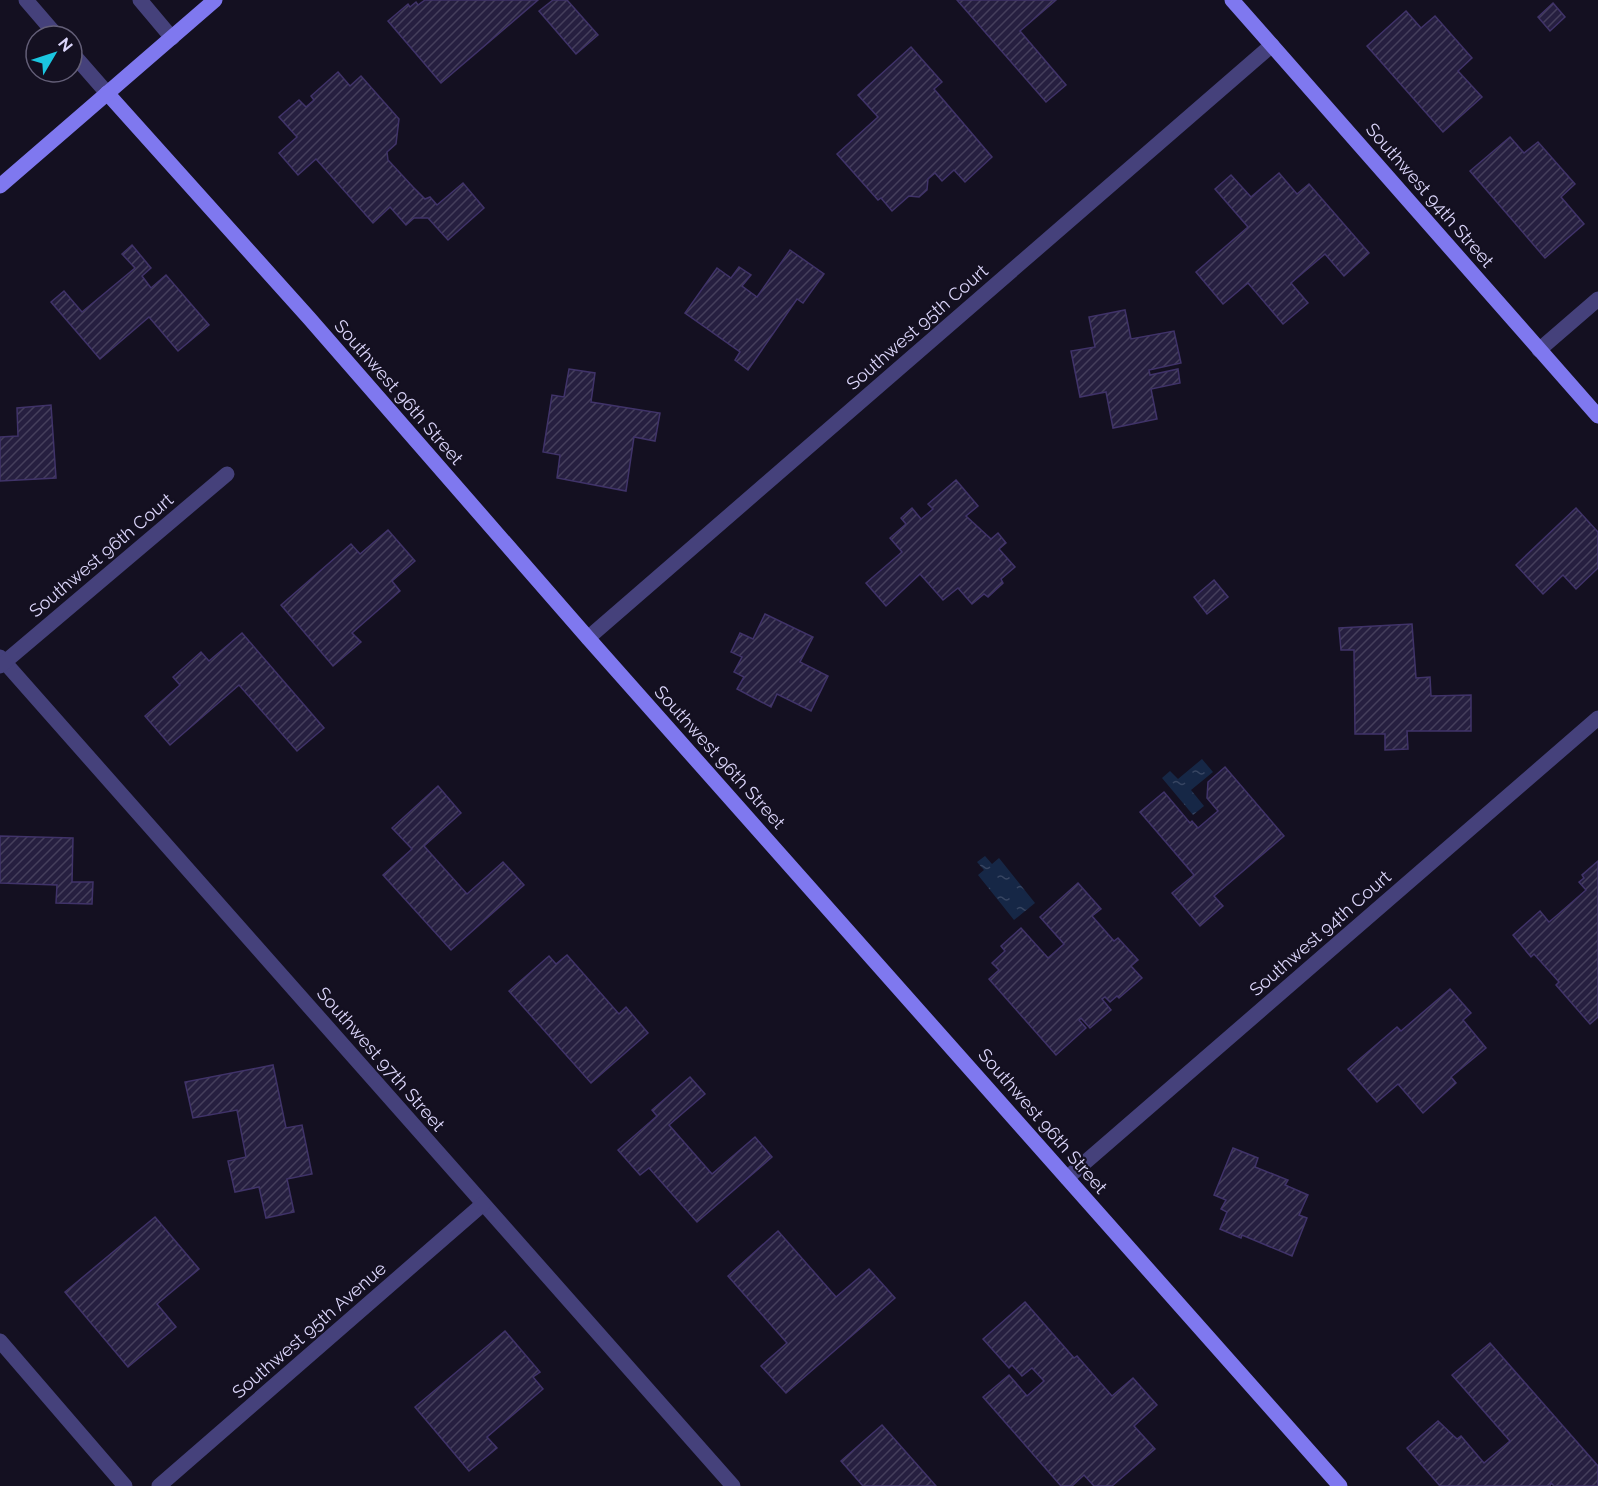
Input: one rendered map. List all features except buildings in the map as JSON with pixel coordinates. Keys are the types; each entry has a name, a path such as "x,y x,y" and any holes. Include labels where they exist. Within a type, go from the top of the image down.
{"street":[{"path":"26,0 47,24"},
{"path":"140,0 172,38"},
{"path":"0,186 215,0"},
{"name":"Southwest 94th Street","path":"1232,0 1598,416"},
{"name":"Southwest 95th Court","path":"588,638 1272,45"},
{"name":"Southwest 96th Street","path":"84,67 302,310 588,638 1340,1486"},
{"path":"1539,350 1598,299"},
{"name":"Southwest 96th Court","path":"1,662 227,474"},
{"name":"Southwest 97th Street","path":"1,662 733,1486"},
{"name":"Southwest 94th Court","path":"1067,1178 1598,718"},
{"name":"Southwest 95th Avenue","path":"159,1486 483,1204"},
{"path":"0,1341 125,1486"}],"water":[{"path":"1202,759 1213,772 1191,790 1204,806 1193,815 1162,778 1170,771 1178,779"},
{"path":"985,856 992,864 999,858 1035,903 1014,920 978,875 984,870 977,862"}]}
